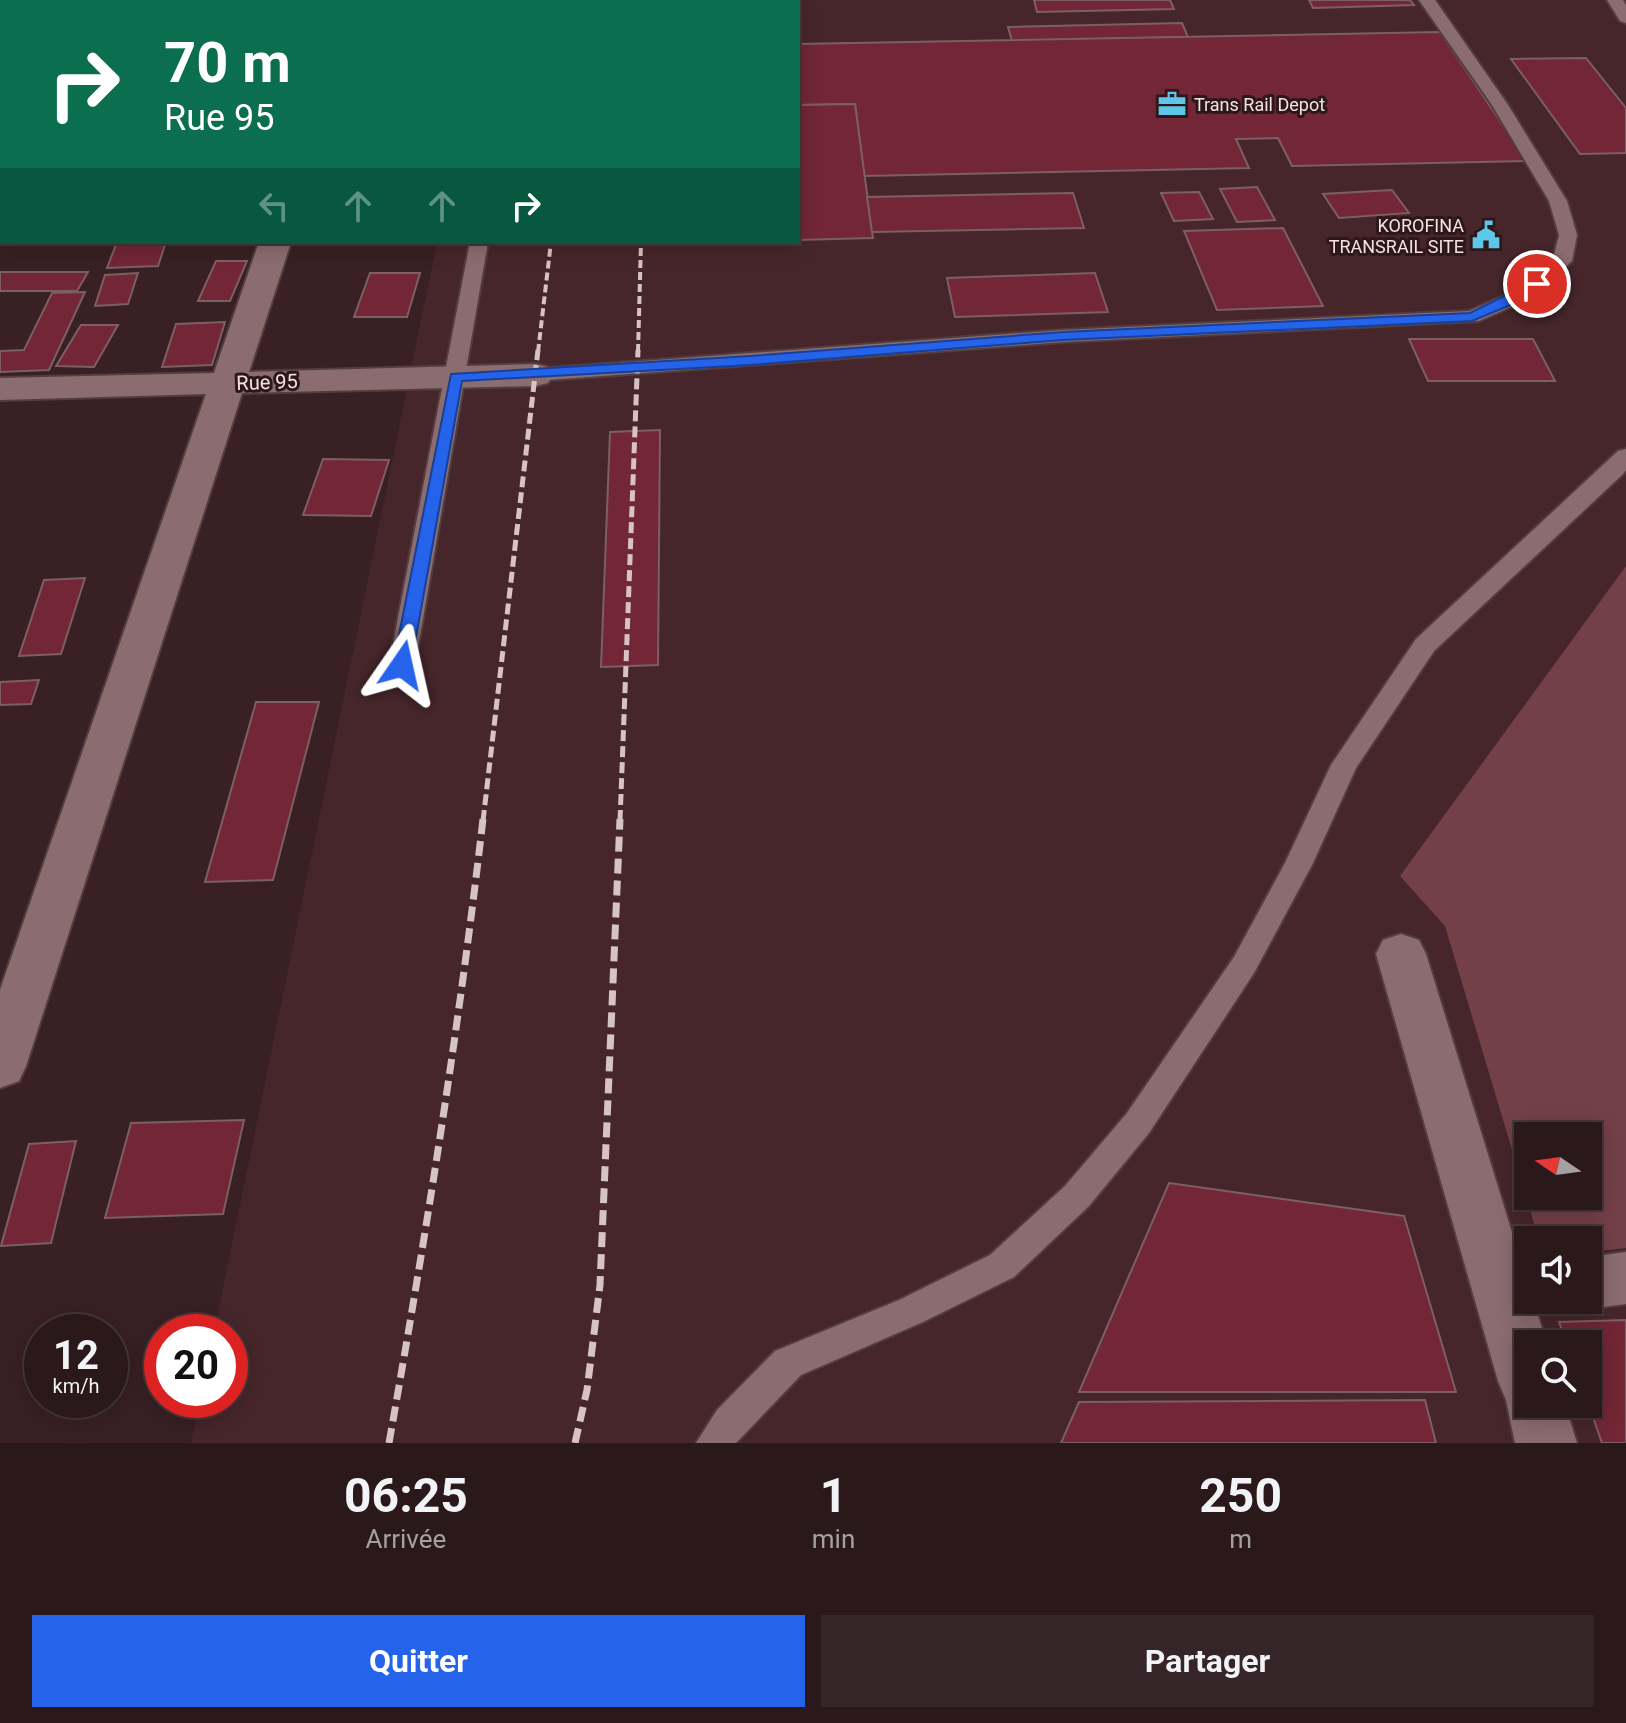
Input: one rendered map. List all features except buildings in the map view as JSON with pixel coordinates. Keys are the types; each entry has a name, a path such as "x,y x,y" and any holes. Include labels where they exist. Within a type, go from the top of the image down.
{"street":[{"path":"0,1066 274,244"},
{"name":"Rue 95","path":"0,389 535,375"},
{"path":"1401,954 1514,1289"},
{"path":"1602,1281 1626,1278"},
{"path":"1539,1418 1546,1443"}],"lane":[{"path":"535,375 1063,336 1472,317 1515,298 1537,284 1562,261 1568,235 1558,201 1500,105 1427,0"},
{"path":"1615,0 1626,18"},
{"path":"402,665 479,244"},
{"path":"714,1443 730,1422 788,1363 911,1311 1002,1266 1077,1196 1138,1123 1244,965 1299,863 1344,765 1425,645 1626,456"}],"shaded area":[{"path":"800,0 1626,0 1626,1443 191,1443 196,1418 248,1418 248,1314 218,1314 437,244 800,244"},
{"path":"1626,566 1626,1248 1602,1251 1602,1226 1535,1226 1530,1210 1602,1210 1602,1122 1514,1122 1514,1156 1445,926 1400,876"}],"railway":[{"path":"538,352 551,244"},
{"path":"638,352 641,244"},
{"path":"483,821 538,350"},
{"path":"620,821 638,350"},
{"path":"389,1443 441,1131 483,819"},
{"path":"575,1443 587,1390 600,1285 620,819"}],"place":[{"name":"Trans Rail Depot","path":"1172,104"},
{"name":"KOROFINA TRANSRAIL SITE","path":"1486,235"}],"route":[{"path":"402,665 456,377 750,361 1063,336 1472,317 1515,298 1537,284"}]}
